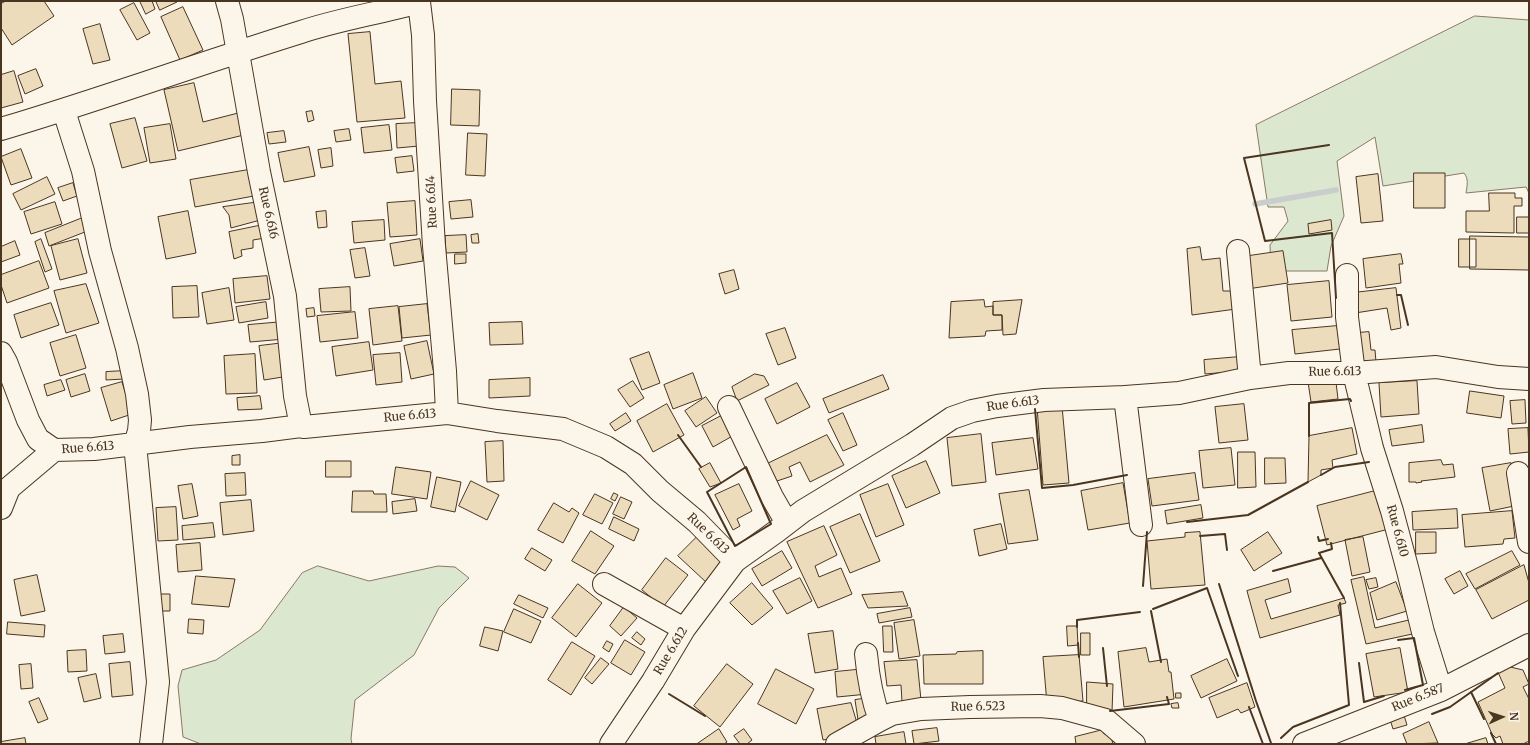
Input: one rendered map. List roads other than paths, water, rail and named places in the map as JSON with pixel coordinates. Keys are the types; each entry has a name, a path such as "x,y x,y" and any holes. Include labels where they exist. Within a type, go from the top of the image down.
{"street":[{"name":"Rue 6.616","path":"228,1 259,172 285,296 295,396 301,426"},
{"path":"1,129 64,110 303,31 416,2"},
{"name":"Rue 6.614","path":"416,2 424,36 425,100 434,246 445,371 447,413"},
{"path":"64,110 83,170 100,251 127,348 140,420 139,431 135,444 158,682 151,744"},
{"path":"1238,251 1250,378"},
{"name":"Rue 6.610","path":"1347,275 1347,318 1354,373 1372,448 1404,556 1423,632 1441,690"},
{"name":"Rue 6.613","path":"1,353 6,362 28,420 38,439 54,450 94,449 190,436 262,431 447,413 563,429 606,447 633,464 660,491 697,522 735,560 803,511 912,445 952,418 972,411 1044,400 1125,397 1178,393 1250,378 1289,372 1354,373 1436,367 1498,377 1529,379"},
{"path":"1125,397 1141,525"},
{"path":"729,407 786,523"},
{"path":"1,508 9,488 54,450"},
{"path":"1518,473 1529,542"},
{"name":"Rue 6.612","path":"611,744 653,681 684,629 735,560"},
{"path":"604,584 684,629"},
{"name":"Rue 6.587","path":"1316,742 1401,705 1441,690 1527,651"},
{"path":"866,654 868,674 875,708 880,720"},
{"name":"Rue 6.523","path":"837,744 892,714 922,709 970,706 1040,706 1062,708 1106,720 1134,744"}],"waterway":[{"path":"1255,204 1336,190"}]}
